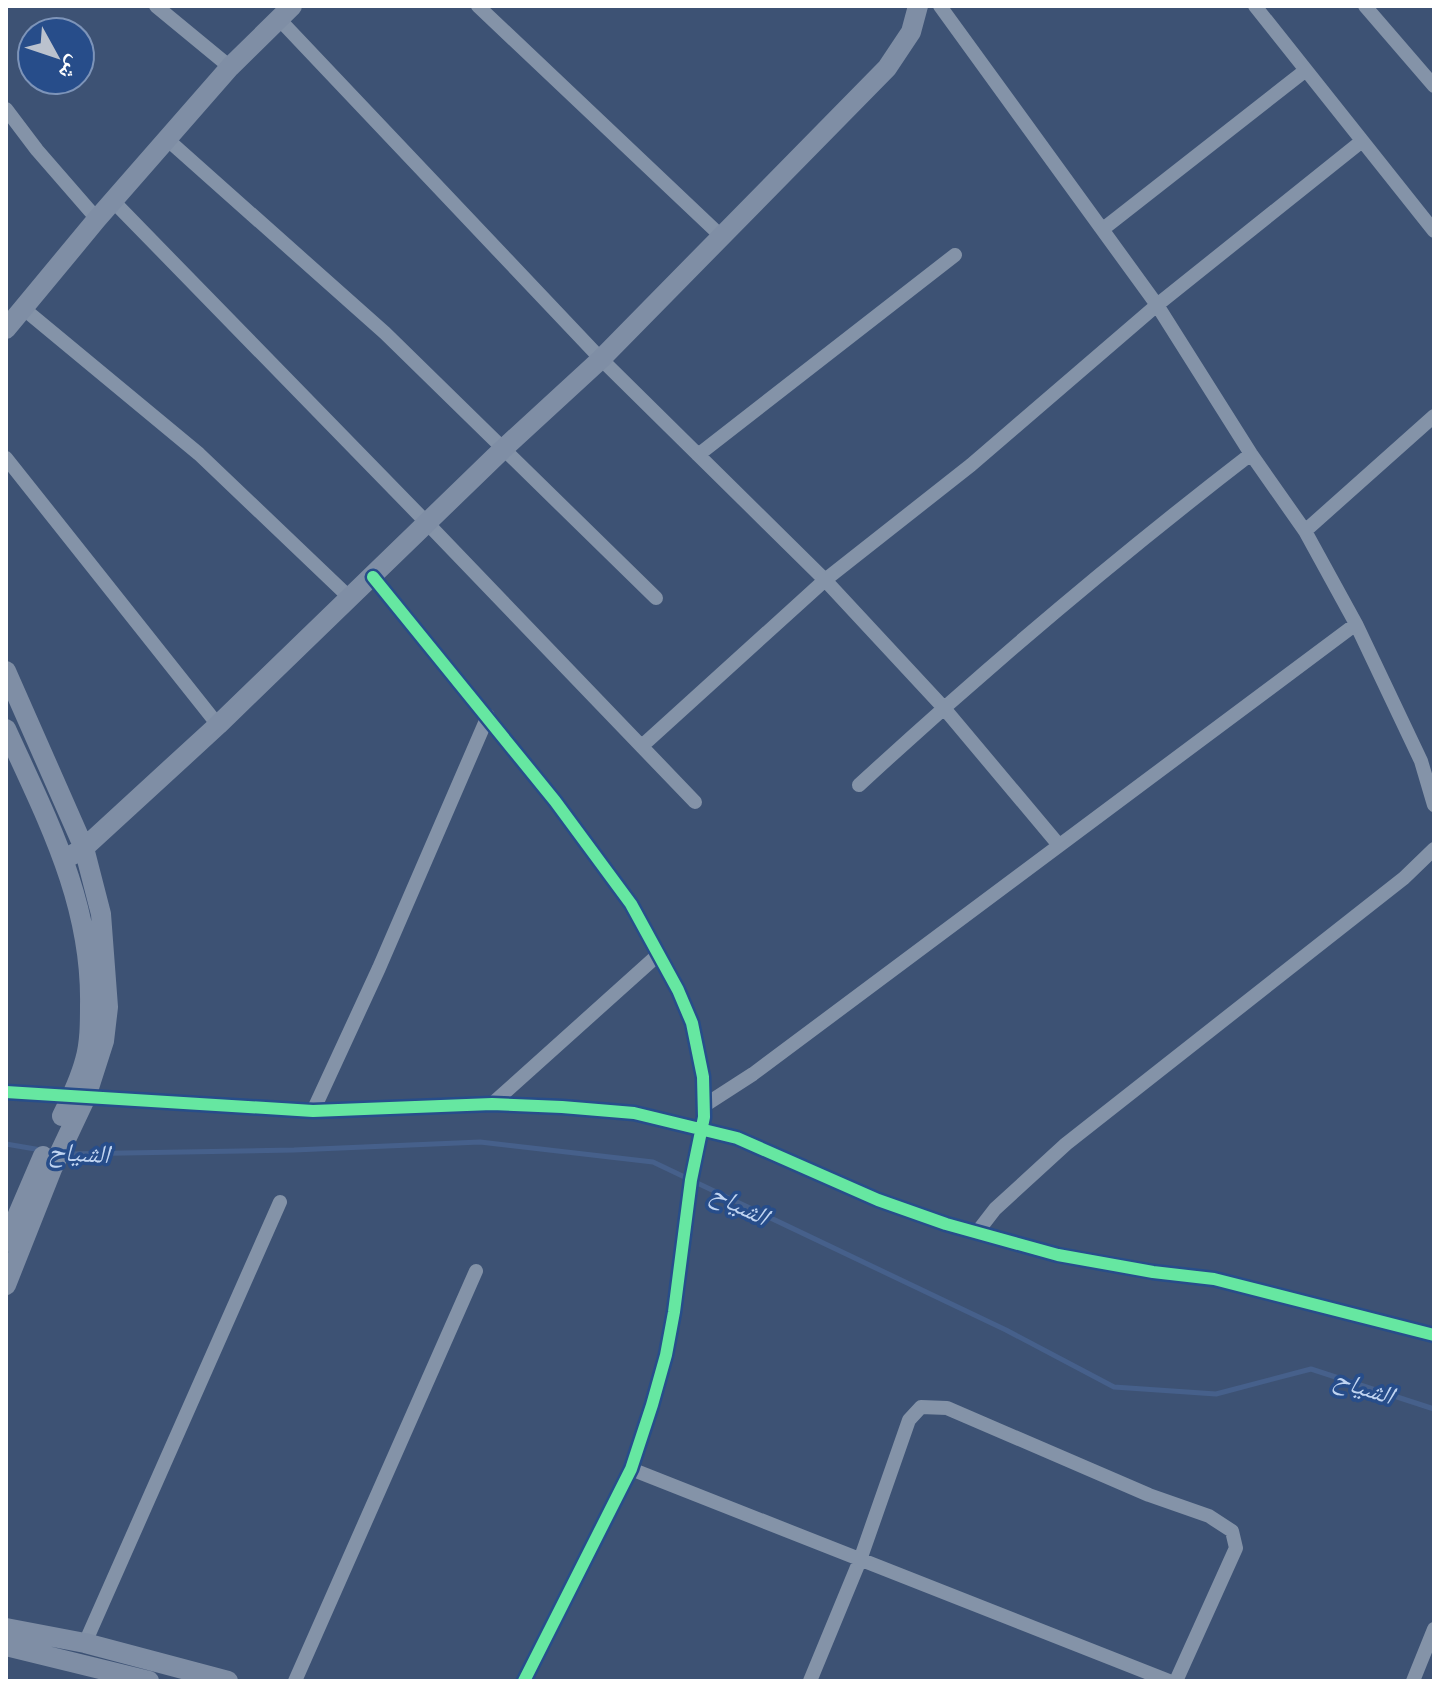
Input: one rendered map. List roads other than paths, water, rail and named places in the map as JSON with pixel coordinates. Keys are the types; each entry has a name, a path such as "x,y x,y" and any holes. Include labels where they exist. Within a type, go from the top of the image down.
{"main road":[{"path":"65,859 84,848 218,725 502,450 601,359 887,68 911,32 918,6"},
{"path":"6,329 230,67 285,12"},
{"path":"6,671 84,848 101,914 108,1007 104,1041 46,1166 6,1285"},
{"path":"6,729 65,859 81,919 91,984 86,1058 79,1096"},
{"path":"6,1242 10,1220 46,1166"},
{"path":"6,1628 85,1643 228,1681"},
{"path":"6,1646 149,1681"}],"street":[{"path":"156,6 230,67"},
{"path":"480,6 721,236"},
{"path":"940,6 1157,305 1251,454 1305,531 1356,624 1421,761 1434,805"},
{"path":"1255,6 1434,231"},
{"path":"1365,6 1434,86"},
{"path":"285,12 601,359 825,580 943,707 1058,844"},
{"path":"1103,229 1306,70"},
{"path":"6,109 97,219"},
{"path":"168,140 385,333 656,598"},
{"path":"643,745 825,580 971,465 1157,305 1362,141"},
{"path":"114,202 695,802"},
{"path":"698,455 955,255"},
{"path":"24,309 199,454 350,598"},
{"path":"1305,531 1434,416"},
{"path":"859,785 943,707 1184,505 1251,454"},
{"path":"6,458 218,725"},
{"path":"373,577 488,716 597,855 631,904 692,1023 700,1054 705,1105 666,1355 631,1469 524,1681"},
{"path":"705,1105 753,1074 1356,624"},
{"path":"313,1111 488,716"},
{"path":"1421,761 1434,752"},
{"path":"978,1231 995,1209 1066,1144 1404,878 1434,849"},
{"path":"492,1104 659,954"},
{"path":"6,1092 313,1111 492,1104 634,1113 702,1128 780,1155 878,1200 946,1224 1058,1255 1214,1279 1434,1335"},
{"path":"85,1643 280,1202"},
{"path":"295,1681 476,1271"},
{"path":"810,1681 860,1560 909,1420 921,1407 947,1408 1149,1495 1209,1516 1232,1531 1236,1548 1176,1681"},
{"path":"631,1469 1169,1681"},
{"path":"1413,1681 1434,1629"}],"waterway":[{"name":"الشياح","path":"66,1154 294,1150 480,1142 653,1162 1006,1330 1114,1387 1216,1394 1311,1369 1434,1409"},
{"name":"الشياح","path":"6,1144 41,1150"}]}
